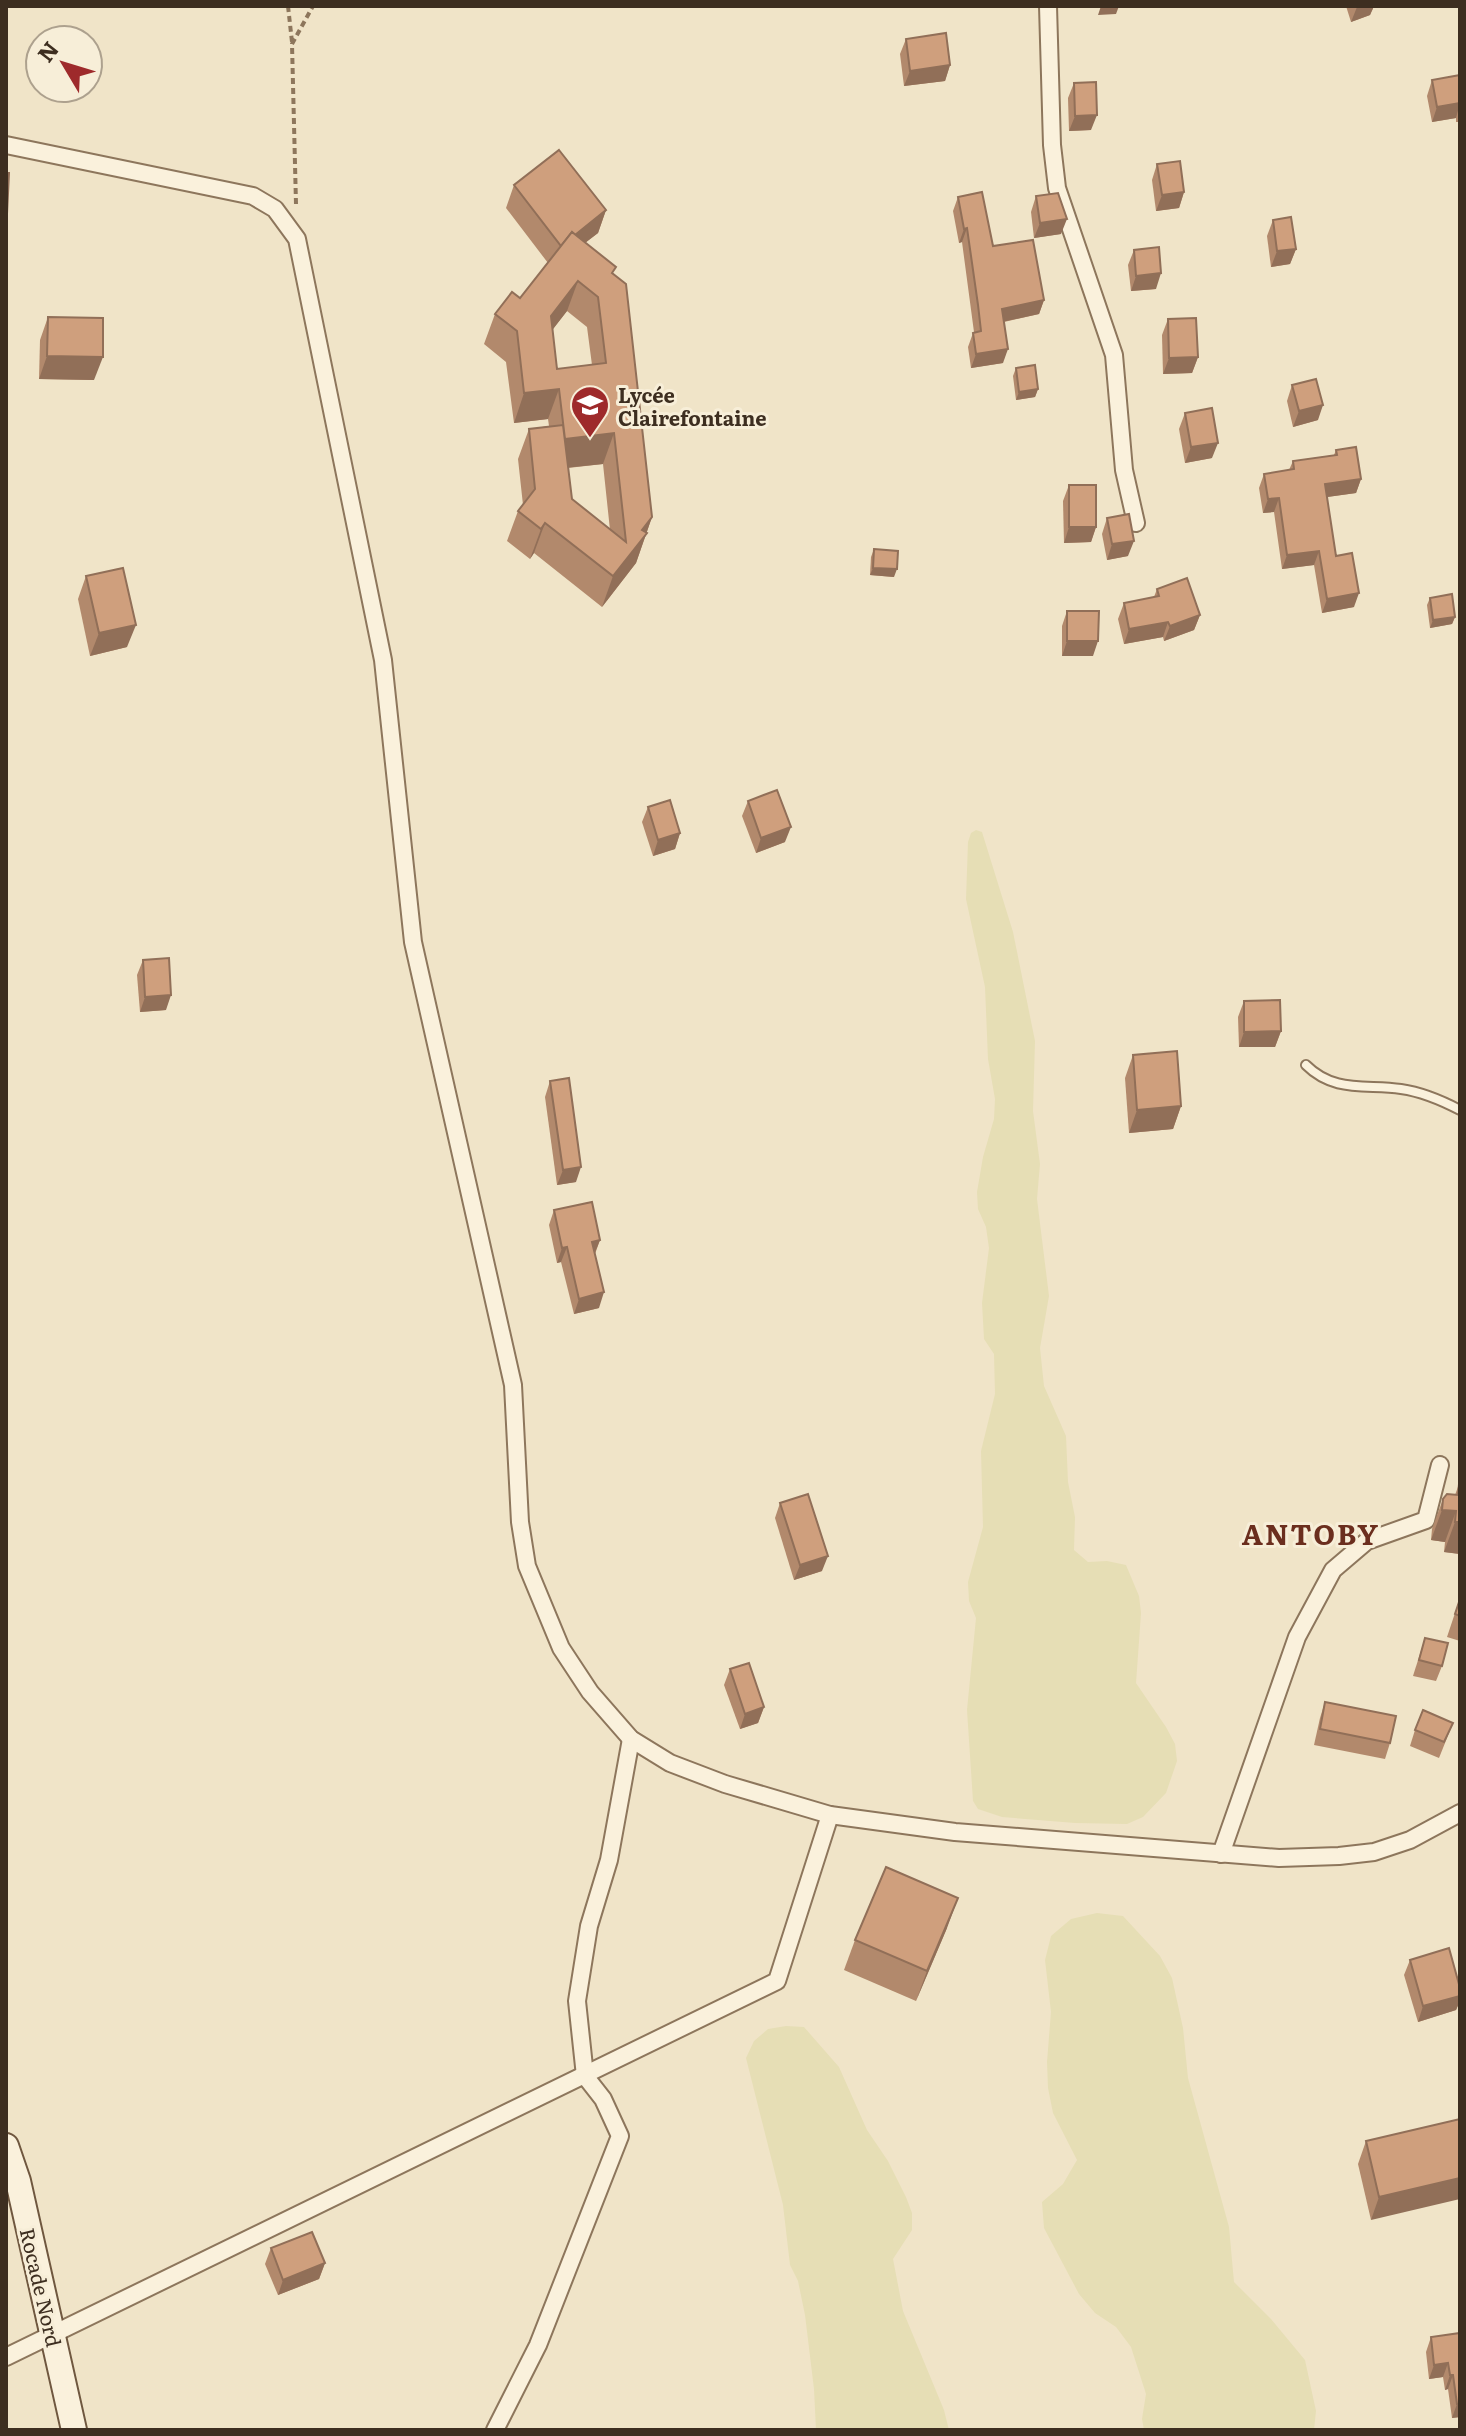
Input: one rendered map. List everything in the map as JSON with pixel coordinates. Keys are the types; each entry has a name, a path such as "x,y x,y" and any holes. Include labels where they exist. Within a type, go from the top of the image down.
{"main road":[{"name":"Rocade Nord","path":"6,2146 18,2181 74,2430"}],"street":[{"path":"1048,6 1052,145 1057,188 1114,355 1124,470 1136,523"},
{"path":"6,145 253,196 275,209 297,239 383,660 413,942 513,1385 520,1522 527,1566 561,1648 590,1692 631,1739 670,1763 725,1784 830,1815 955,1832 1279,1858 1374,1852 1410,1840 1460,1813"},
{"path":"1221,1854 1297,1637 1333,1570 1367,1541 1426,1520 1440,1465"},
{"path":"495,2430 538,2345 620,2136 603,2099 585,2076 577,2001 589,1926 609,1860 631,1739"},
{"path":"6,2357 777,1981 830,1815"}],"lane":[{"path":"1306,1065 1325,1079 1347,1085 1424,1093 1460,1110"}],"path":[{"path":"288,6 292,44 297,239"},
{"path":"292,44 313,6"}],"shaded area":[{"path":"976,830 982,832 1013,932 1035,1041 1033,1111 1040,1164 1037,1199 1049,1296 1040,1348 1044,1386 1066,1436 1068,1482 1075,1517 1074,1550 1088,1562 1107,1561 1126,1565 1139,1596 1141,1613 1136,1683 1175,1744 1177,1761 1166,1793 1143,1817 1127,1824 1002,1817 978,1809 973,1801 967,1710 976,1618 969,1601 968,1582 983,1527 981,1451 995,1394 994,1354 984,1339 982,1303 989,1248 986,1227 978,1209 977,1192 994,1119 995,1099 988,1059 985,987 966,899 968,842 971,833"},
{"path":"1097,1913 1123,1916 1160,1956 1172,1978 1183,2028 1188,2078 1229,2227 1234,2282 1271,2319 1305,2360 1316,2411 1314,2430 1144,2430 1142,2419 1146,2394 1131,2347 1116,2327 1095,2313 1079,2294 1044,2228 1042,2202 1063,2184 1077,2160 1053,2113 1048,2088 1051,2012 1045,1960 1051,1936 1071,1919"},
{"path":"804,2027 839,2067 867,2130 888,2161 906,2197 912,2213 912,2230 893,2259 903,2311 944,2410 949,2430 816,2430 805,2315 798,2281 790,2265 783,2205 746,2058 754,2041 768,2029"}],"building":[{"path":"946,33 950,65 910,71 906,39"},
{"path":"1460,75 1460,103 1437,107 1432,80"},
{"path":"1096,82 1097,115 1075,116 1074,83"},
{"path":"559,150 606,210 575,235 572,232 561,246 514,185"},
{"path":"1180,161 1184,192 1162,195 1157,164"},
{"path":"6,173 9,173 7,214 6,214"},
{"path":"982,192 993,246 1033,240 1044,300 1002,309 1008,349 976,354 973,333 981,331 967,228 964,229 958,197"},
{"path":"1058,193 1067,219 1040,223 1036,196"},
{"path":"1291,217 1296,249 1277,251 1273,220"},
{"path":"572,232 616,267 612,273 626,284 652,517 642,530 647,533 613,576 545,523 541,529 518,511 535,489 529,429 563,425 572,499 626,542 614,433 565,439 559,389 524,393 517,331 495,314 512,292 520,298","holes":["578,281 598,297 606,363 557,369 551,316"]},
{"path":"1159,247 1161,273 1136,276 1134,250"},
{"path":"48,317 103,318 103,357 47,356"},
{"path":"1196,318 1198,357 1169,358 1168,319"},
{"path":"1035,365 1038,389 1019,392 1016,368"},
{"path":"1316,379 1323,405 1299,411 1292,385"},
{"path":"1212,408 1218,443 1191,447 1185,413"},
{"path":"1356,447 1361,479 1325,484 1336,556 1352,553 1359,593 1327,599 1319,551 1287,555 1279,498 1268,499 1264,474 1294,469 1293,461 1337,455 1336,450"},
{"path":"1069,485 1096,485 1096,527 1069,527"},
{"path":"1129,514 1134,541 1112,544 1107,518"},
{"path":"874,549 898,551 897,569 873,568"},
{"path":"123,568 136,625 99,633 86,576"},
{"path":"1187,578 1200,615 1170,626 1168,622 1129,629 1124,603 1159,596 1157,589"},
{"path":"1452,594 1455,617 1433,620 1430,598"},
{"path":"1067,611 1099,611 1098,641 1067,641"},
{"path":"777,790 791,827 761,838 748,801"},
{"path":"670,800 680,833 658,840 648,807"},
{"path":"169,958 171,995 145,997 143,960"},
{"path":"1280,1000 1281,1031 1244,1032 1244,1001"},
{"path":"1177,1051 1181,1106 1137,1110 1133,1055"},
{"path":"569,1078 581,1167 563,1170 550,1081"},
{"path":"592,1202 600,1240 592,1242 604,1292 579,1299 567,1247 562,1248 554,1210"},
{"path":"1459,1484 1460,1522 1455,1522 1456,1511 1442,1510 1443,1499 1447,1494 1458,1495"},
{"path":"808,1494 828,1556 800,1565 780,1503"},
{"path":"1460,1599 1460,1616 1455,1614"},
{"path":"1425,1638 1448,1643 1442,1666 1419,1660"},
{"path":"749,1663 764,1707 745,1714 730,1669"},
{"path":"1325,1702 1396,1716 1390,1743 1320,1729"},
{"path":"1423,1710 1453,1723 1444,1742 1415,1730"},
{"path":"886,1867 958,1898 927,1971 855,1940"},
{"path":"1449,1948 1460,1996 1423,2006 1410,1960"},
{"path":"1460,2119 1460,2178 1379,2197 1366,2141"},
{"path":"312,2232 325,2263 283,2280 271,2248"},
{"path":"1460,2333 1460,2404 1457,2404 1448,2363 1434,2365 1431,2337"}],"place":[{"name":"Lycée Clairefontaine","path":"590,439"}],"district":[{"name":"ANTOBY","path":"1311,1533"}]}
